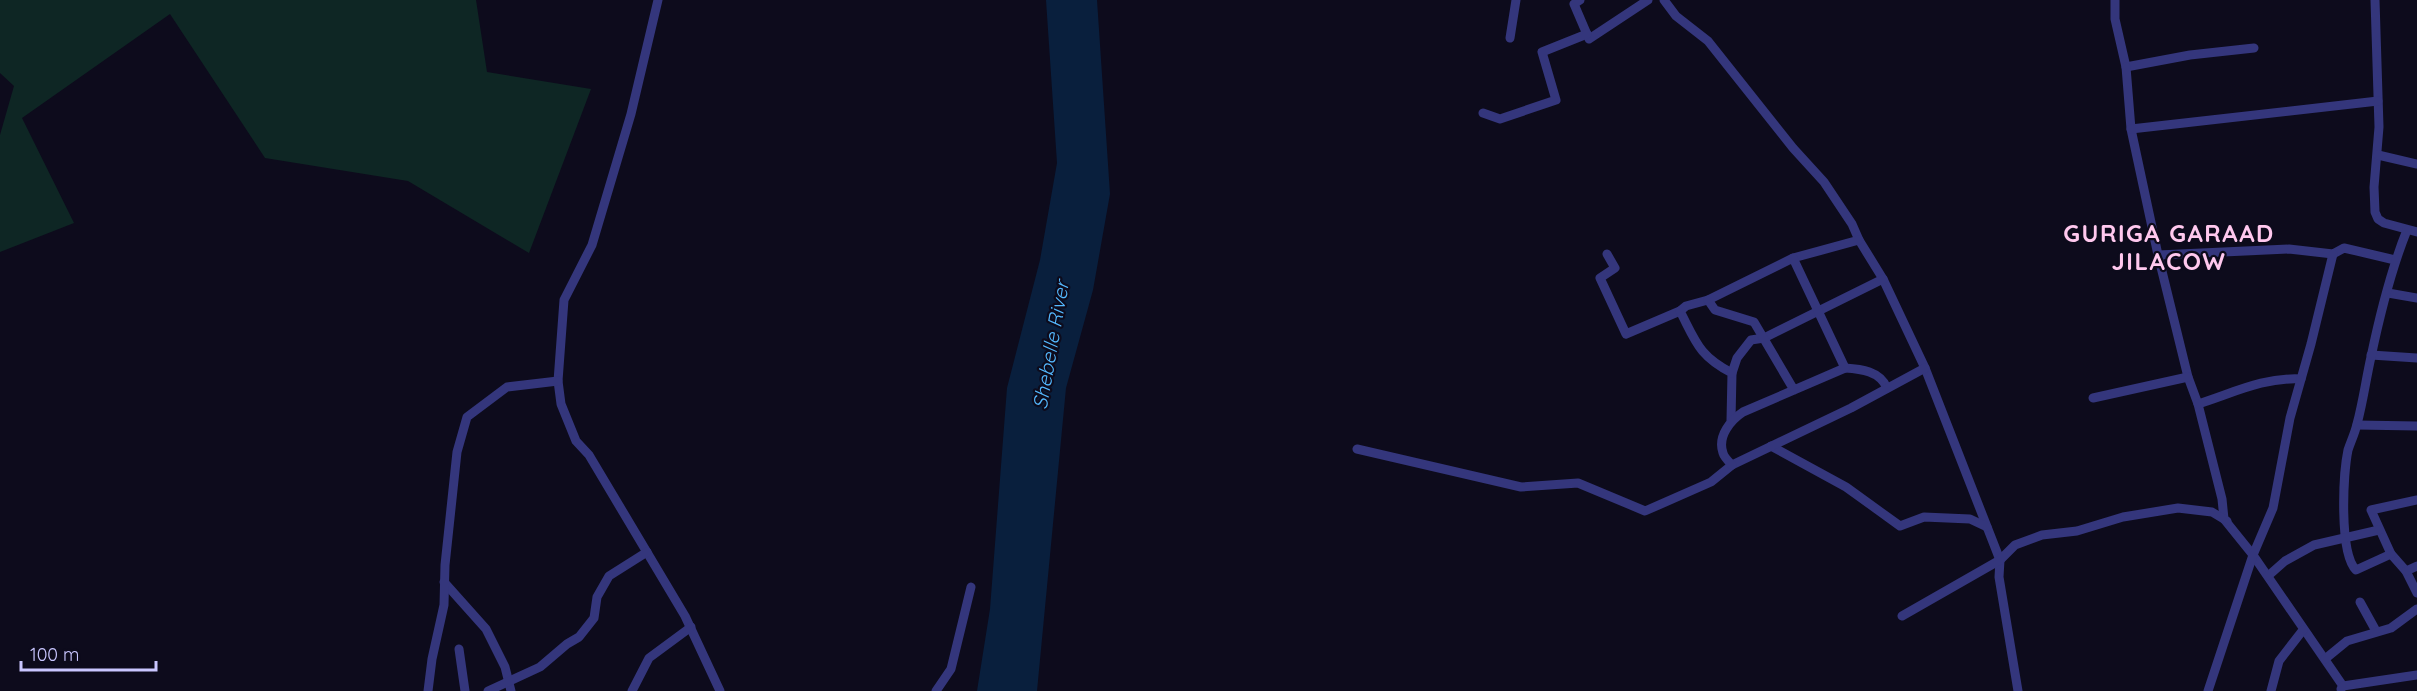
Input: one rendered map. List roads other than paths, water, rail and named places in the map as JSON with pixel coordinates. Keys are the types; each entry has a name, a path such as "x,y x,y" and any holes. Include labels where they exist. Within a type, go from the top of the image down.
{"street":[{"path":"658,0 631,114 592,245 564,300 558,381 561,404 576,441 589,455 691,627 720,691"},
{"path":"1510,38 1516,0"},
{"path":"1580,0 1574,4 1589,39 1648,0"},
{"path":"1664,0 1676,16 1708,40 1793,148 1824,182 1852,224 1883,279 1925,368 2000,560 1999,577 2018,691"},
{"path":"2115,0 2115,19 2126,67 2131,129 2158,255 2188,377 2198,404 2222,499 2224,519 2268,576 2325,659 2342,688 2417,675"},
{"path":"2375,0 2378,155 2374,212 2384,224 2412,231 2395,260 2371,355 2357,425 2348,451 2343,503 2348,557 2356,570 2391,554"},
{"path":"1483,113 1500,118 1556,100 1542,52 1587,34"},
{"path":"2126,67 2190,55 2254,48"},
{"path":"2131,129 2378,101"},
{"path":"2378,155 2417,164"},
{"path":"1607,254 1615,268 1600,278 1626,334 1680,311 1686,306 1708,300 1793,258 1859,240"},
{"path":"2158,255 2289,249 2333,254 2344,248 2395,260"},
{"path":"2208,691 2253,555 2273,508 2290,418 2333,254"},
{"path":"1793,258 1845,368"},
{"path":"1732,465 1722,454 1723,437 1731,420 1732,373 1737,358 1751,340 1764,338 1883,279"},
{"path":"2388,293 2417,298"},
{"path":"1708,300 1715,310 1754,322 1794,390"},
{"path":"1680,311 1700,350 1712,363 1732,373"},
{"path":"2371,355 2417,358"},
{"path":"1731,420 1743,412 1845,368 1868,371 1876,375 1887,388"},
{"path":"1357,449 1521,488 1578,483 1645,511 1711,482 1732,465 1925,368"},
{"path":"2093,398 2188,377"},
{"path":"2198,404 2250,385 2282,378 2301,379"},
{"path":"428,691 432,659 444,605 444,582 457,452 467,417 507,387 558,381"},
{"path":"2357,425 2417,426"},
{"path":"1771,446 1846,488 1900,526 1924,517 1970,519 1987,527"},
{"path":"2417,500 2371,510 2391,554 2406,571 2417,593"},
{"path":"1902,616 2000,560 2015,545 2042,535 2077,531 2123,517 2178,508 2212,512 2227,521"},
{"path":"2268,576 2285,561 2314,545 2379,530"},
{"path":"488,691 510,687 540,667 567,644 579,638 594,618 597,597 609,576 647,552"},
{"path":"2406,571 2417,566"},
{"path":"444,582 486,629 505,668 510,687"},
{"path":"936,691 951,669 971,587"},
{"path":"2360,602 2376,631"},
{"path":"2325,659 2347,641 2391,627 2417,609"},
{"path":"632,691 649,658 691,627"},
{"path":"2271,691 2279,661 2303,630"},
{"path":"459,649 465,691"},
{"path":"2375,681 2377,691"}],"water":[{"name":"Shebelle River","path":"1046,0 1097,0 1110,194 1093,290 1066,388 1037,691 977,691 990,609 1007,388 1040,260 1057,163"}],"district":[{"name":"GURIGA GARAAD JILACOW","path":"2169,248"}]}
